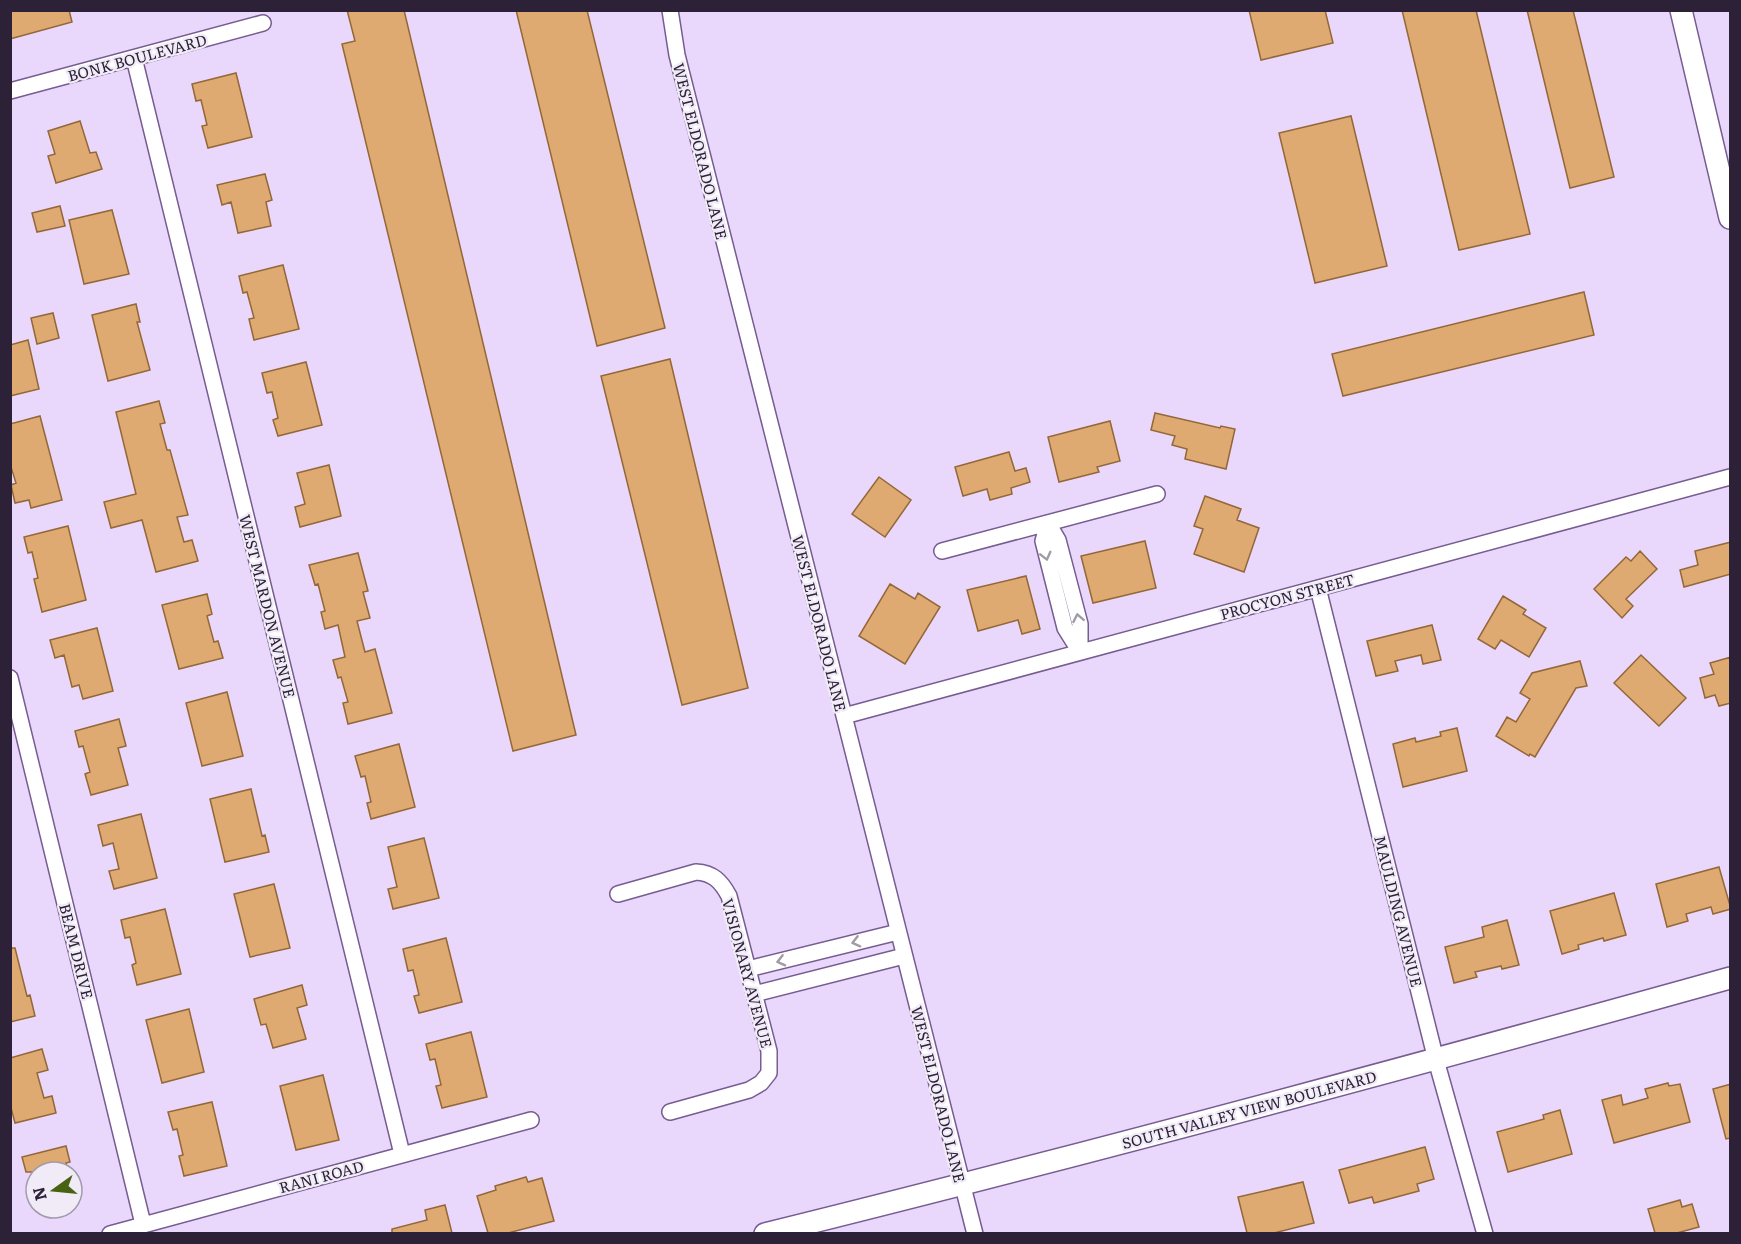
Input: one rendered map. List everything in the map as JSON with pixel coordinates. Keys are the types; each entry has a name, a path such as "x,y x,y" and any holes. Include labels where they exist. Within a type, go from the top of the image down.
{"main road":[{"path":"1681,10 1731,218"},
{"name":"SOUTH VALLEY VIEW BOULEVARD","path":"765,1233 962,1186 1436,1060 1731,978"}],"street":[{"name":"WEST ELDORADO LANE","path":"670,10 677,55 975,1233"},
{"name":"BONK BOULEVARD","path":"10,92 263,23"},
{"name":"WEST MARDON AVENUE","path":"134,58 402,1154"},
{"name":"PROCYON STREET","path":"844,716 1731,477"},
{"path":"942,551 1157,494"},
{"path":"1048,523 1043,541 1065,628 1080,652"},
{"name":"MAULDING AVENUE","path":"1318,588 1436,1060 1485,1233"},
{"name":"BEAM DRIVE","path":"10,678 143,1224"},
{"name":"VISIONARY AVENUE","path":"618,894 696,872 715,877 723,885 729,896 769,1051 769,1073 761,1083 749,1090 670,1112"},
{"path":"748,969 898,932"},
{"path":"754,994 904,956"},
{"name":"RANI ROAD","path":"110,1233 531,1120"}],"building":[{"path":"10,10 69,10 72,22 10,39"},
{"path":"347,10 404,10 576,735 513,751 342,44 355,41"},
{"path":"516,10 587,10 665,328 597,346"},
{"path":"1249,10 1325,10 1333,43 1261,60"},
{"path":"1402,10 1476,10 1530,234 1459,250"},
{"path":"1527,10 1573,10 1614,177 1570,188"},
{"path":"236,73 252,137 208,148 202,126 207,125 201,100 196,101 192,84"},
{"path":"1351,116 1387,266 1315,283 1279,133"},
{"path":"80,121 90,153 96,152 102,169 56,183 48,156 55,154 48,131"},
{"path":"265,174 272,200 266,202 271,226 238,233 231,202 222,205 217,185"},
{"path":"60,206 65,226 37,232 32,213"},
{"path":"112,210 129,274 84,284 69,220"},
{"path":"283,265 299,329 254,340 249,319 254,318 247,292 243,293 239,276"},
{"path":"1584,292 1594,335 1343,396 1332,354"},
{"path":"136,304 140,322 137,322 150,370 108,381 92,315"},
{"path":"53,313 59,338 37,344 31,318"},
{"path":"28,340 39,389 10,396 10,345"},
{"path":"670,359 748,688 682,705 601,376"},
{"path":"306,362 322,425 278,436 273,420 278,418 272,392 267,393 262,373"},
{"path":"159,401 165,423 160,424 167,450 170,450 188,515 177,517 184,542 192,540 198,561 156,572 142,520 111,528 104,502 136,494 116,412"},
{"path":"1155,413 1220,428 1221,426 1235,429 1226,469 1185,459 1187,449 1172,445 1175,436 1151,430"},
{"path":"40,416 62,500 31,508 29,500 15,503 11,485 16,483 10,464 10,424"},
{"path":"1110,421 1120,461 1097,467 1099,472 1059,482 1048,437"},
{"path":"1009,452 1015,471 1026,468 1030,482 1011,488 1012,494 990,500 987,489 963,496 955,467"},
{"path":"329,465 341,516 300,527 295,507 305,504 297,473"},
{"path":"879,477 911,500 885,537 852,514"},
{"path":"1205,496 1241,509 1237,520 1259,528 1244,572 1194,554 1203,529 1194,526"},
{"path":"68,526 86,600 42,612 34,579 38,578 32,552 28,553 24,537"},
{"path":"1145,541 1156,588 1093,603 1081,556"},
{"path":"1731,542 1731,574 1684,587 1680,570 1698,565 1695,551"},
{"path":"1640,551 1657,569 1626,599 1633,606 1622,618 1594,589 1626,557 1631,561"},
{"path":"358,553 368,591 363,592 370,618 357,621 365,652 375,649 392,713 348,724 343,703 348,702 341,677 338,678 333,660 345,657 338,625 325,629 321,612 325,611 318,584 315,585 309,565"},
{"path":"1026,576 1040,629 1022,634 1018,620 978,631 967,590"},
{"path":"890,584 915,599 918,593 940,607 905,664 859,636"},
{"path":"207,594 212,614 207,616 214,642 218,641 223,658 179,669 162,605"},
{"path":"1503,596 1526,610 1523,614 1546,628 1529,657 1501,640 1495,649 1478,639"},
{"path":"1432,625 1441,660 1423,664 1421,655 1395,661 1398,671 1376,676 1367,641"},
{"path":"97,628 113,691 83,699 79,685 72,687 64,655 55,658 50,640"},
{"path":"1641,655 1686,698 1659,726 1614,683"},
{"path":"1731,657 1731,703 1719,706 1715,695 1705,698 1700,678 1714,674 1710,663"},
{"path":"1580,661 1587,686 1576,688 1535,757 1530,754 1529,756 1496,736 1507,717 1516,722 1530,699 1520,693 1532,673"},
{"path":"227,692 243,756 202,766 186,703"},
{"path":"119,719 126,746 118,748 128,785 91,795 85,774 90,772 83,746 79,747 75,731"},
{"path":"1457,728 1467,771 1403,787 1393,744 1415,738 1416,742 1441,736 1440,732"},
{"path":"399,744 415,807 371,819 367,803 371,802 365,776 361,777 355,756"},
{"path":"251,789 262,836 265,835 269,852 225,862 210,799"},
{"path":"141,814 157,878 114,889 109,871 119,869 113,843 103,846 98,825"},
{"path":"424,838 439,898 393,909 388,889 397,887 388,847"},
{"path":"1719,867 1731,909 1713,914 1711,907 1686,914 1688,921 1667,927 1656,884"},
{"path":"274,884 290,948 250,957 234,894"},
{"path":"1614,893 1626,935 1578,945 1579,949 1562,954 1550,911"},
{"path":"165,909 181,974 137,985 132,965 136,963 130,937 125,938 121,920"},
{"path":"1507,920 1519,965 1502,969 1501,966 1475,972 1477,977 1454,983 1445,947 1484,937 1482,927"},
{"path":"446,938 462,1002 419,1013 414,996 419,995 413,970 408,971 403,949"},
{"path":"10,948 15,948 27,996 30,995 35,1016 10,1022"},
{"path":"302,985 307,1005 297,1008 306,1039 273,1048 266,1024 261,1025 254,999"},
{"path":"189,1009 204,1072 162,1083 146,1020"},
{"path":"471,1032 487,1097 442,1108 436,1086 441,1085 435,1059 430,1060 426,1044"},
{"path":"42,1049 48,1070 37,1073 44,1098 52,1096 56,1113 15,1123 10,1104 10,1058"},
{"path":"323,1075 339,1140 296,1150 280,1086"},
{"path":"1668,1083 1669,1086 1680,1084 1690,1122 1614,1143 1602,1100 1621,1095 1623,1105 1648,1098 1645,1089"},
{"path":"1731,1084 1731,1138 1726,1139 1713,1089"},
{"path":"212,1102 227,1166 184,1176 179,1156 183,1155 177,1129 173,1130 168,1112"},
{"path":"1560,1110 1572,1154 1508,1172 1497,1132 1544,1119 1543,1115"},
{"path":"66,1146 70,1160 24,1160 24,1164 22,1157"},
{"path":"1425,1147 1434,1179 1417,1184 1419,1191 1374,1203 1372,1197 1349,1203 1339,1170"},
{"path":"526,1177 528,1182 542,1178 554,1221 508,1233 488,1233 477,1196 496,1190 495,1186"},
{"path":"1303,1182 1314,1223 1274,1233 1247,1233 1238,1197"},
{"path":"1680,1200 1682,1207 1692,1204 1699,1227 1677,1233 1655,1233 1648,1209"},
{"path":"445,1205 452,1233 392,1233 392,1229 427,1220 425,1210"}]}
